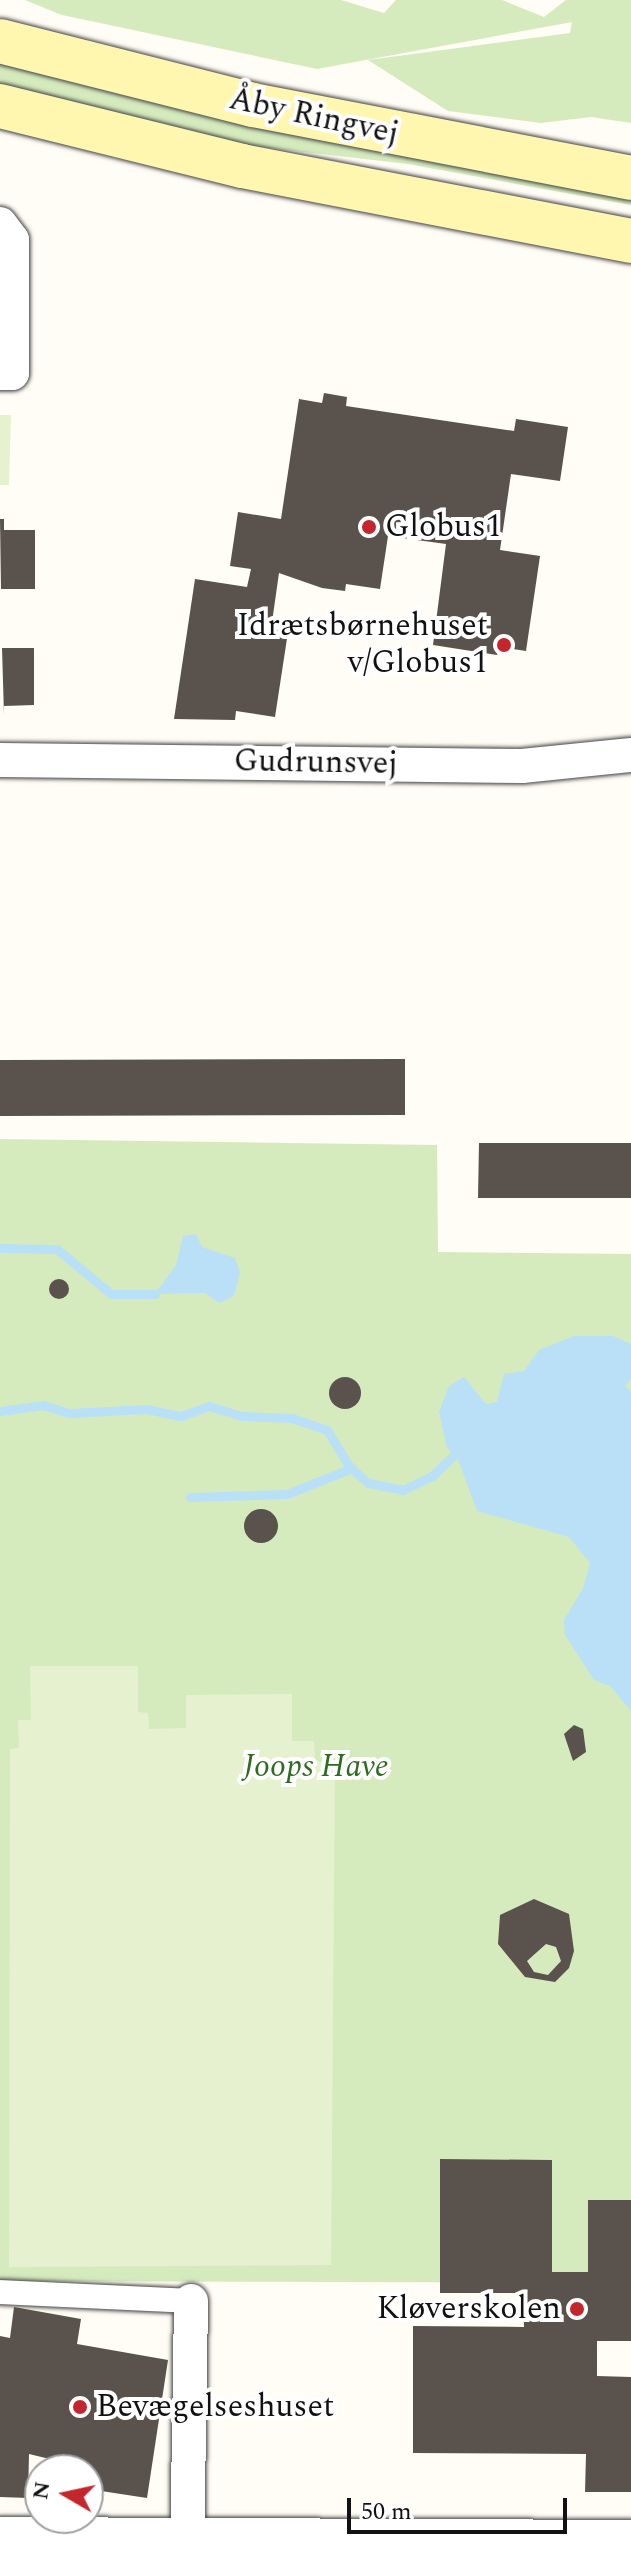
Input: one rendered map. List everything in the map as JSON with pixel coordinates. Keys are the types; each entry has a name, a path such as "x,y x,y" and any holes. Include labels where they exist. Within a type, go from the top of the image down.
{"main road":[{"name":"Åby Ringvej","path":"0,41 253,105 631,178"},
{"name":"Åby Ringvej","path":"0,106 242,166 631,241"}],"street":[{"path":"0,224 12,240 12,373 0,373"},
{"name":"Gudrunsvej","path":"0,760 522,766 631,755"},
{"path":"0,2292 191,2301 188,2548"},
{"path":"0,2538 188,2548 631,2541"}],"green space":[{"path":"25,0 341,0 384,13 396,0 502,0 544,17 566,0 631,0 631,123 591,117 541,123 448,111 368,60 570,33 572,22 317,69 62,15"},
{"path":"0,61 252,125 631,198 631,205 408,164 209,141 0,87"},
{"path":"0,415 11,415 9,485 0,485"},
{"name":"Joops Have","path":"0,1139 437,1145 438,1252 631,1254 631,2283 0,2281"},
{"path":"30,1666 138,1666 138,1712 148,1713 149,1729 186,1728 186,1695 292,1694 292,1741 314,1741 315,1761 335,1763 331,2265 9,2267 10,1749 19,1748 18,1720 31,1720"}],"water":[{"path":"196,1234 202,1247 235,1258 240,1272 234,1296 219,1303 205,1293 155,1294 176,1265 183,1236"},
{"path":"574,1336 613,1336 631,1344 631,1379 625,1386 631,1392 631,1711 610,1686 594,1680 565,1635 564,1620 583,1588 590,1563 569,1537 477,1511 458,1459 447,1448 439,1412 449,1386 464,1377 486,1404 497,1402 504,1374 524,1371 539,1350"}],"building":[{"name":"Globus1","path":"324,393 347,397 346,406 514,431 516,419 568,427 560,481 511,474 500,550 540,556 526,651 499,647 497,655 433,645 446,544 388,536 380,589 346,584 345,591 322,588 279,573 271,629 288,632 275,717 236,711 235,720 174,719 195,579 247,587 251,569 230,566 238,512 281,519 299,399 322,403"},
{"path":"0,519 4,519 4,530 35,530 35,589 1,589"},
{"path":"2,648 34,648 34,705 4,706 4,715"},
{"path":"405,1059 405,1115 0,1116 0,1060"},
{"path":"479,1143 631,1143 631,1198 478,1198"},
{"path":"59,1279 66,1282 69,1289 66,1296 59,1299 52,1296 49,1289 52,1282"},
{"path":"345,1377 357,1381 361,1393 357,1405 345,1409 333,1405 329,1393 333,1381"},
{"path":"261,1509 273,1514 278,1526 273,1538 261,1543 249,1538 244,1526 249,1514"},
{"path":"574,1725 583,1729 586,1752 573,1761 564,1734"},
{"path":"534,1899 569,1914 574,1951 569,1968 555,1982 525,1977 498,1944 500,1915","holes":["546,1944 556,1947 561,1961 548,1975 534,1972 527,1961"]},
{"name":"Kløverskolen","path":"440,2159 552,2160 552,2272 588,2272 588,2200 631,2200 631,2341 597,2341 597,2376 631,2377 631,2492 585,2492 586,2454 413,2453 413,2326 524,2327 523,2293 440,2293"},
{"name":"Bevægelseshuset","path":"14,2307 81,2319 77,2344 168,2360 147,2498 104,2491 104,2454 24,2454 24,2498 0,2497 0,2336 10,2338"}],"waterway":[{"path":"0,1248 57,1249 111,1294 155,1294"},
{"path":"0,1411 43,1405 69,1413 147,1409 181,1416 209,1406 242,1416 292,1418 327,1430 349,1466 368,1483 403,1490 432,1476 454,1455"},
{"path":"190,1497 287,1494 352,1468"}],"place":[{"name":"Globus1","path":"369,527"},
{"name":"Idrætsbørnehuset v/Globus1","path":"504,645"},
{"name":"Kløverskolen","path":"577,2309"},
{"name":"Bevægelseshuset","path":"80,2407"}]}
